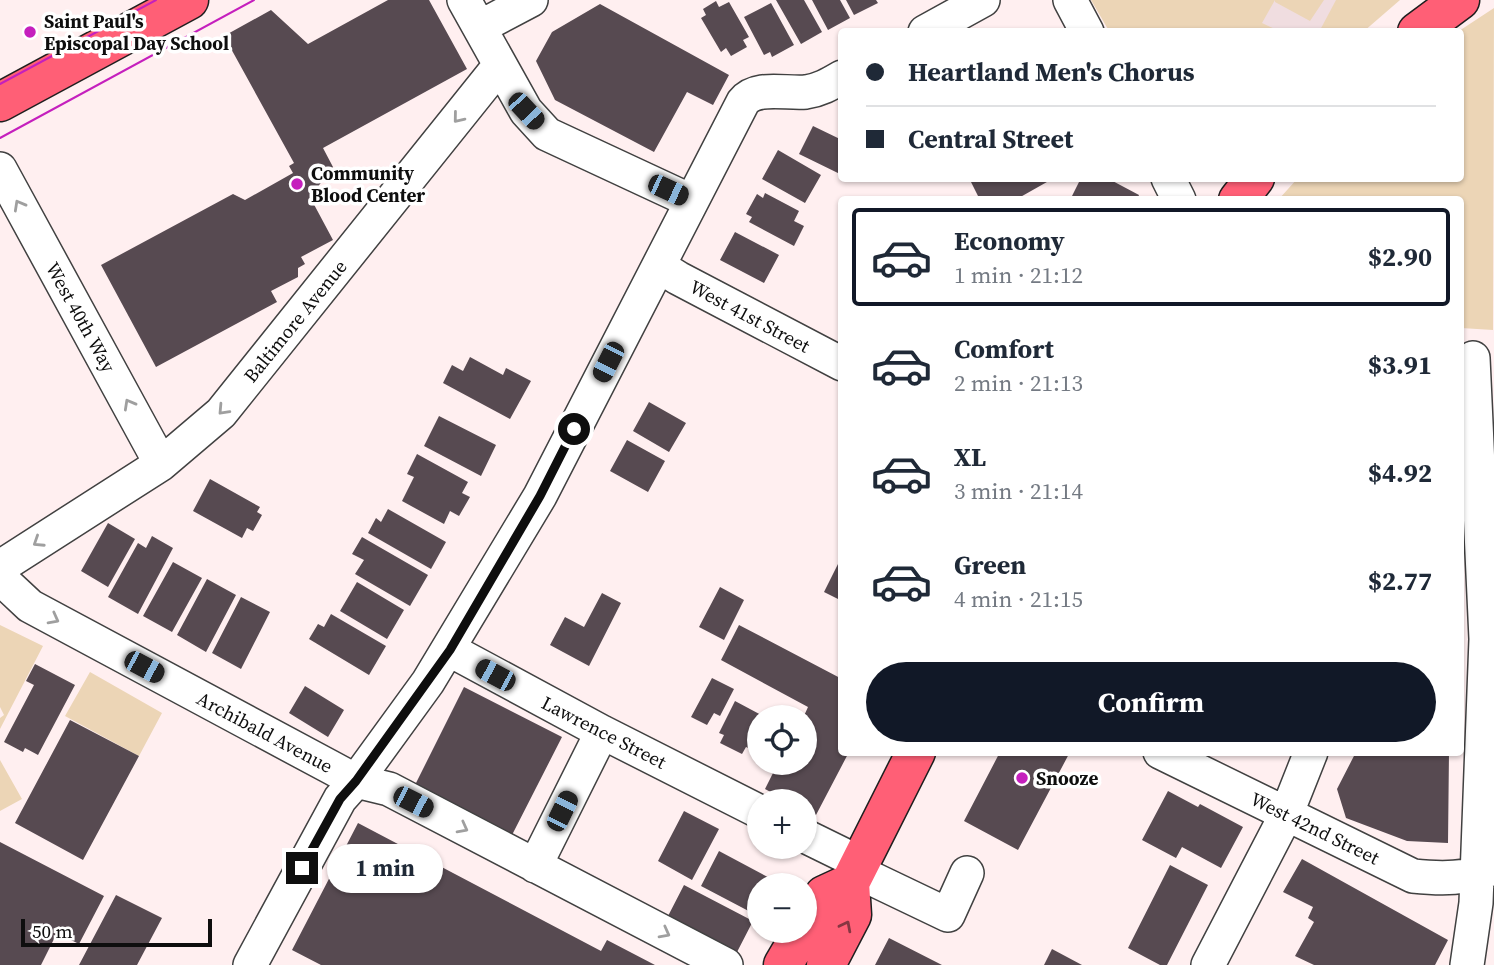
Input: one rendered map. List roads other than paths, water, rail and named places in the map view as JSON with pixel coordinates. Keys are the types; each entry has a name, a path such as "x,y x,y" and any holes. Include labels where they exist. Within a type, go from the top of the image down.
{"main road":[{"path":"0,102 189,0"},
{"path":"1422,28 1460,0"},
{"path":"1241,196 1252,182"},
{"path":"826,965 852,915 855,872 914,756"},
{"path":"817,907 824,895 855,872"},
{"path":"783,965 796,943"}],"street":[{"path":"531,0 472,14 526,111 547,134 691,201"},
{"path":"932,28 983,0"},
{"path":"1070,0 1085,28"},
{"name":"Baltimore Avenue","path":"0,566 161,464 221,413 500,65"},
{"path":"250,965 340,799 356,781 450,650 540,496 691,201 749,95 806,92 822,88 838,79"},
{"name":"West 40th Way","path":"0,169 161,464"},
{"name":"West 41st Street","path":"659,265 678,278 838,361"},
{"path":"1467,965 1485,872 1474,634 1473,358"},
{"name":"Archibald Avenue","path":"0,578 30,606 356,781 389,789 726,965"},
{"name":"Lawrence Street","path":"450,650 602,732 747,805"},
{"path":"535,866 602,732"},
{"name":"West 42nd Street","path":"1168,756 1413,876 1447,879 1485,872"},
{"path":"1208,965 1286,815 1309,756"},
{"path":"817,845 855,872 948,915 967,873"}],"tram line":[{"path":"0,84 156,0"},
{"path":"0,138 254,0"}],"place":[{"name":"Saint Paul's Episcopal Day School","path":"30,32"},
{"name":"Community Blood Center","path":"297,184"},
{"name":"Snooze","path":"1022,778"}]}
